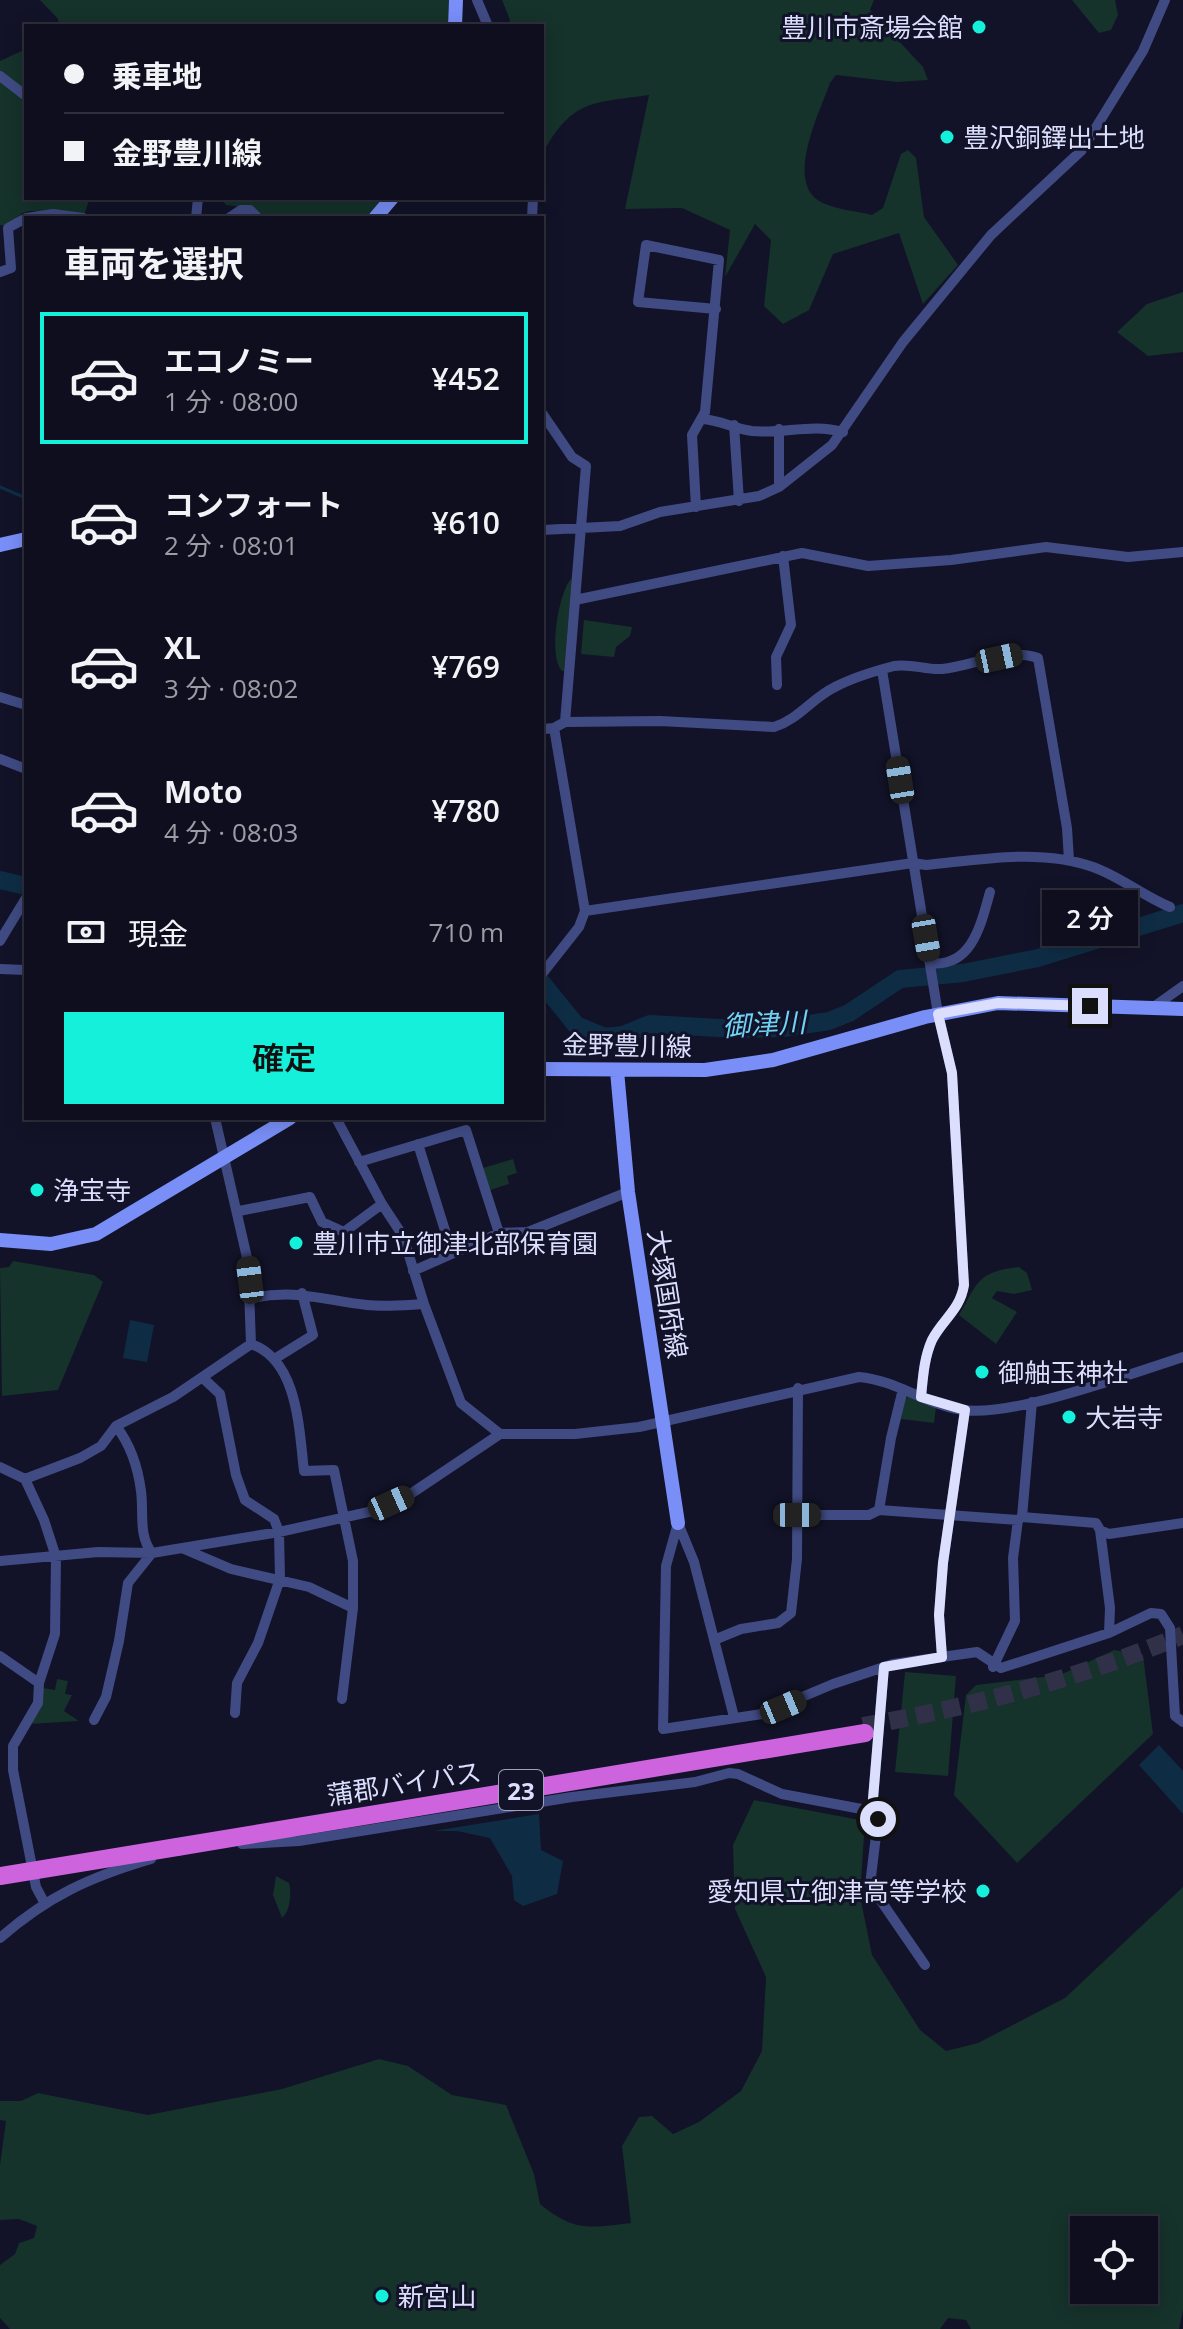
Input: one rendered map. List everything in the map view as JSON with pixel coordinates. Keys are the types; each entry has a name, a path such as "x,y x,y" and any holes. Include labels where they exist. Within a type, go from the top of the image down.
{"highway":[{"name":"蒲郡バイパス","path":"0,1874 864,1729"}],"main road":[{"path":"455,24 456,0"},
{"path":"377,216 390,200"},
{"path":"0,545 24,539"},
{"name":"金野豊川線","path":"544,1069 705,1070 773,1060 938,1014 998,1003 1183,1009"},
{"name":"大塚国府線","path":"617,1071 628,1192 678,1523"},
{"path":"0,1240 51,1244 96,1234 287,1120"}],"street":[{"path":"477,0 487,24"},
{"path":"544,530 620,526 649,515 739,501 779,487 832,445 903,342 991,235 1082,150 1143,51 1165,0"},
{"path":"0,76 24,94"},
{"path":"232,216 241,210 250,210 256,216"},
{"path":"40,216 68,216"},
{"path":"0,272 11,268 8,228 24,219"},
{"path":"696,507 692,435 702,419 716,309 719,260 646,245 638,302 716,309"},
{"path":"544,416 572,457 586,466 565,722"},
{"path":"702,419 752,431 822,426 843,432"},
{"path":"734,425 739,501"},
{"path":"779,429 779,487"},
{"path":"575,600 810,553 868,566 951,560 1046,547 1128,557 1183,552"},
{"path":"777,685 776,657 791,625 783,556"},
{"path":"544,971 579,927 585,911 548,728 565,722 660,721 774,727 791,721 836,686 882,670 909,665 925,670 951,668 1024,653 1038,658 1067,828 1069,860"},
{"path":"882,670 938,1014 952,1073 964,1285 955,1312 929,1348 921,1397"},
{"path":"0,697 24,704"},
{"path":"0,759 24,768"},
{"path":"585,911 913,863 926,865 1011,857 1069,860 1118,878 1170,907"},
{"path":"931,966 951,962 973,944 990,892"},
{"path":"0,941 22,914"},
{"path":"0,969 24,970"},
{"path":"1152,1008 1183,986"},
{"path":"216,1120 239,1211 250,1280 251,1344"},
{"path":"337,1120 382,1204 403,1236 424,1304 461,1403 500,1434"},
{"path":"359,1162 466,1130 499,1233"},
{"path":"418,1144 452,1253"},
{"path":"413,1271 499,1233 528,1232 628,1192"},
{"path":"239,1211 310,1197 322,1222 344,1232 382,1204"},
{"path":"248,1299 277,1292 302,1293 365,1305 424,1304"},
{"path":"276,1358 313,1335 302,1293"},
{"path":"251,1344 276,1358 297,1410 304,1471 334,1470 353,1561 353,1608 342,1699"},
{"path":"25,1479 80,1458 101,1446 116,1426 204,1379 251,1344"},
{"path":"0,1561 98,1552 152,1553 184,1549 373,1511 409,1495 500,1434 575,1434 663,1423 798,1388 859,1377 886,1381 921,1397 965,1410 1000,1409 1183,1357"},
{"path":"204,1379 220,1394 236,1475 245,1500 274,1519 279,1532 280,1579 258,1643 237,1683 235,1713"},
{"path":"714,1640 741,1629 778,1623 791,1613 797,1515 798,1388"},
{"path":"879,1510 903,1389"},
{"path":"993,1667 1015,1621 1013,1558 1032,1402"},
{"path":"942,1657 939,1615 945,1544 952,1517 965,1410"},
{"path":"116,1426 126,1438 134,1463 141,1492 144,1543 152,1553"},
{"path":"0,1467 25,1479 44,1520 56,1557 55,1634 39,1683 38,1703 13,1746 36,1887 44,1902"},
{"path":"797,1515 869,1515 879,1510 952,1517 1096,1523 1100,1530 1110,1608 1109,1633"},
{"path":"678,1523 694,1562 734,1717"},
{"path":"678,1523 666,1566 663,1729 762,1714 884,1667 977,1652 993,1667 1001,1668 1109,1633 1151,1613 1161,1614 1170,1628 1175,1716 1183,1722"},
{"path":"1100,1530 1109,1534 1183,1523"},
{"path":"184,1549 231,1569 309,1587 353,1608"},
{"path":"94,1720 106,1697 128,1583 152,1553"},
{"path":"2,1662 39,1683"},
{"path":"884,1667 872,1811 878,1819 870,1885 925,1965"},
{"path":"0,1938 44,1902 80,1882 160,1856 215,1846 299,1841 572,1797 695,1782 729,1773 782,1794 872,1811"}],"green space":[{"path":"40,0 449,0 448,24 59,24 58,19"},
{"path":"502,0 874,0 870,10 923,67 928,80 897,82 836,75 812,130 805,165 806,181 811,194 823,203 872,215 883,208 901,154 908,150 916,158 924,217 958,265 923,304 899,233 833,254 809,310 783,324 764,306 771,240 755,224 725,277 730,230 682,208 625,209 649,95 587,106 565,121 544,151 544,24 509,24"},
{"path":"1072,0 1115,0 1118,15 1111,30 1099,33"},
{"path":"24,50 24,200 89,200 84,215 31,211 22,213 9,226 0,225 0,61"},
{"path":"222,200 384,200 370,216 259,216 249,208 226,205"},
{"path":"1183,292 1183,352 1148,356 1117,332 1147,304"},
{"path":"572,578 562,671 556,653 556,624 563,596"},
{"path":"584,620 632,627 630,636 616,647 614,657 581,654"},
{"path":"513,1159 517,1173 507,1176 509,1184 490,1190 483,1168"},
{"path":"13,1261 94,1275 103,1282 58,1390 2,1396 0,1268 9,1267"},
{"path":"1019,1267 1027,1273 1032,1290 1014,1294 997,1291 992,1298 1017,1312 996,1344 959,1315 975,1287 986,1276"},
{"path":"905,1398 936,1407 934,1423 901,1419"},
{"path":"1114,1650 1143,1655 1153,1734 1017,1863 954,1795 966,1695 976,1685 1060,1675"},
{"path":"905,1672 956,1676 948,1776 895,1772"},
{"path":"57,1679 68,1681 65,1694 72,1695 64,1711 79,1721 29,1724 43,1688 55,1690"},
{"path":"754,1800 865,1821 860,1896 872,1955 920,2030 946,2051 978,2043 1065,1998 1183,1887 1183,2310 1179,2329 971,2329 966,2320 948,2318 940,2329 10,2329 0,2318 0,2265 15,2254 19,2243 34,2238 37,2226 19,2219 0,2220 0,2165 6,2121 0,2120 0,2101 21,2101 38,2093 148,2115 282,2089 379,2059 408,2066 452,2095 506,2105 534,2174 540,2204 552,2213 582,2226 631,2223 622,2146 639,2117 652,2116 673,2134 699,2122 741,2091 762,2051 766,1977 735,1909 733,1845"},
{"path":"276,1876 289,1883 290,1887 289,1907 282,1918 273,1895"}],"water":[{"path":"130,1320 154,1325 147,1362 123,1358"},
{"path":"1159,1745 1183,1771 1183,1814 1139,1765"},
{"path":"539,1814 541,1850 563,1861 557,1894 523,1906 514,1900 512,1876 490,1838 457,1831 433,1831"}],"waterway":[{"path":"0,487 24,497"},
{"name":"御津川","path":"0,880 24,886"},
{"name":"御津川","path":"544,985 576,1025 605,1037 623,1035 650,1024 782,1028 829,1021 849,1013 900,979 963,973 1038,958 1183,913"}],"tunnel":[{"path":"863,1726 1025,1690 1105,1665 1183,1635"}],"place":[{"name":"豊川市斎場会館","path":"979,27"},
{"name":"豊沢銅鐸出土地","path":"947,137"},
{"name":"浄宝寺","path":"37,1190"},
{"name":"豊川市立御津北部保育園","path":"296,1243"},
{"name":"御舳玉神社","path":"982,1372"},
{"name":"大岩寺","path":"1069,1417"},
{"name":"愛知県立御津高等学校","path":"983,1891"},
{"name":"新宮山","path":"382,2296"}],"route":[{"path":"878,1819 872,1811 884,1667 942,1657 939,1615 943,1563 965,1410 921,1397 925,1359 934,1337 962,1299 964,1285 952,1073 938,1014 998,1003 1090,1006"}]}
